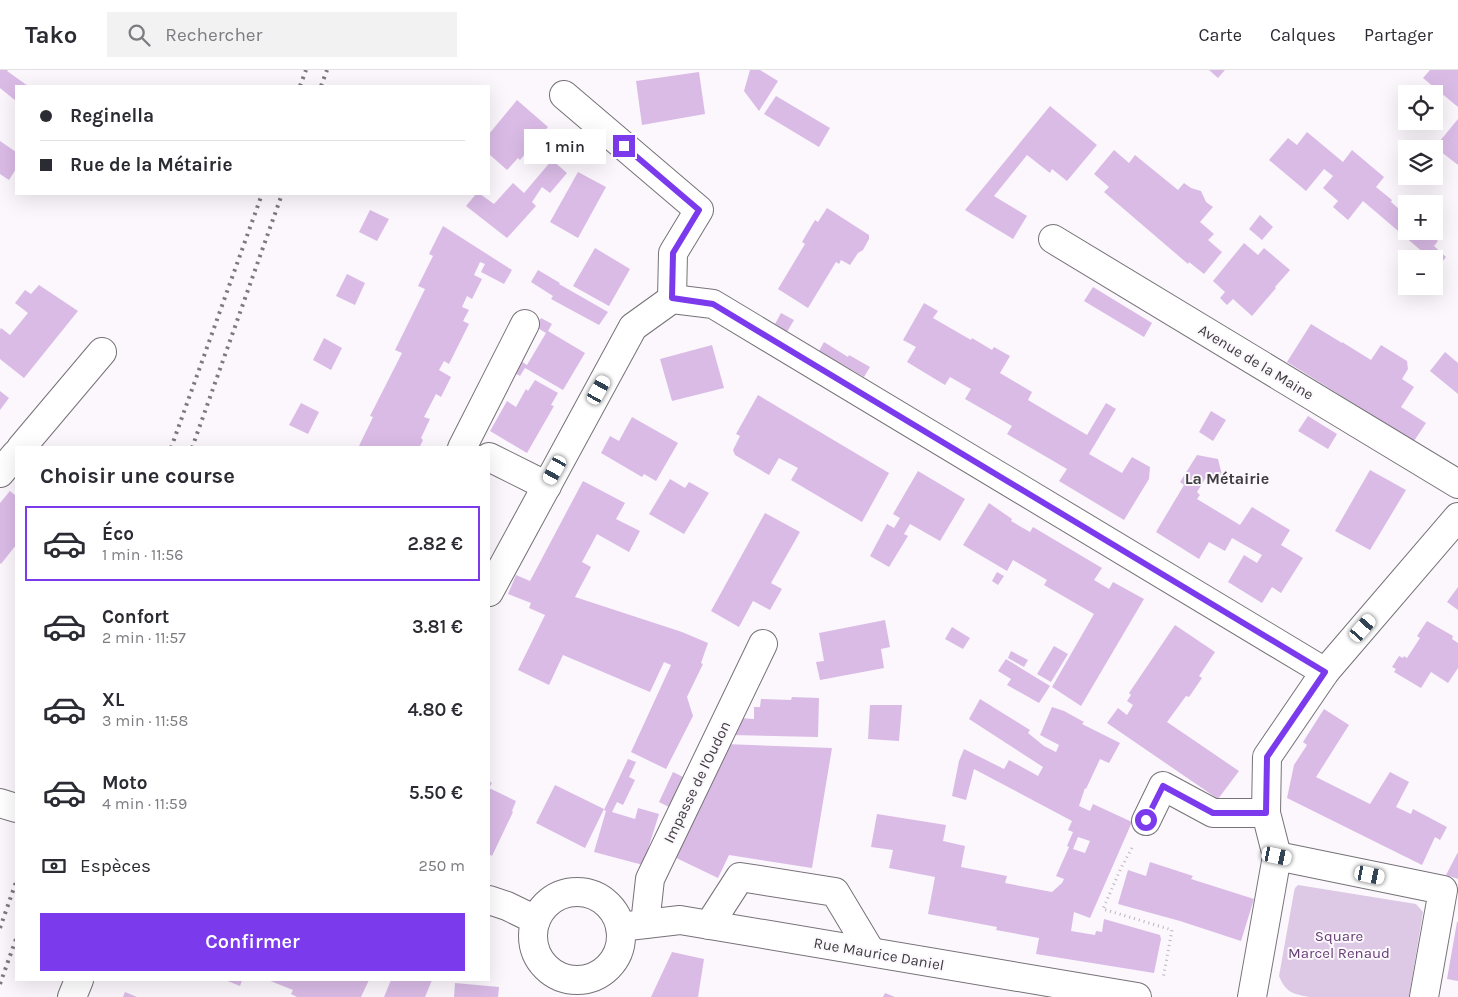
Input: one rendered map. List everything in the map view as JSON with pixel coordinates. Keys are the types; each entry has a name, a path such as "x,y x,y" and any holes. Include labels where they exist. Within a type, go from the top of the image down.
{"street":[{"path":"564,95 699,210 673,253 672,298"},
{"name":"Avenue de la Maine","path":"1053,239 1458,484"},
{"path":"490,590 633,327 672,298 713,304 1325,672"},
{"path":"465,446 525,324"},
{"path":"24,446 102,352"},
{"path":"0,473 15,455"},
{"path":"490,458 547,486"},
{"path":"1252,997 1277,856 1266,813 1267,757 1325,672 1458,516"},
{"name":"Impasse de l'Oudon","path":"633,925 650,879 763,644"},
{"path":"1146,820 1163,786 1213,813 1266,813"},
{"path":"0,803 15,808"},
{"path":"1277,856 1443,890 1424,997"},
{"path":"709,925 740,877 835,892 871,952"},
{"path":"581,892 595,896 607,903 615,913 633,925 620,945 612,963 596,976 586,979 574,988 548,968 541,959 534,944 536,920 554,898 567,893 581,892"},
{"path":"490,900 536,920"},
{"name":"Rue Maurice Daniel","path":"633,925 680,920 1136,997"},
{"path":"72,997 79,981"}],"path":[{"path":"1146,820 1121,868 1104,909 1172,930 1162,987"}],"green space":[{"name":"Square Marcel Renaud","path":"1298,885 1416,904 1423,912 1409,997 1310,997 1295,994 1284,986 1279,976 1294,892"}],"building":[{"path":"0,70 8,70 27,85 15,85 15,100 0,88"},
{"path":"750,70 760,70 778,81 759,111 744,91"},
{"path":"1209,70 1225,70 1218,78"},
{"path":"1430,70 1458,70 1458,107 1443,95 1443,85 1431,85 1423,78"},
{"path":"699,72 705,114 642,125 636,81"},
{"path":"776,96 830,128 819,147 764,114"},
{"path":"517,100 548,127 520,160 518,158 507,170 490,155 490,133"},
{"path":"1050,106 1097,145 1067,181 1052,169 1050,173 1027,155 994,196 1027,216 1013,239 965,210"},
{"path":"1458,119 1458,165 1443,153 1443,140 1441,140"},
{"path":"1307,132 1343,162 1352,150 1384,177 1376,187 1392,200 1391,202 1398,208 1398,231 1363,201 1348,220 1333,207 1338,201 1323,188 1333,176 1324,169 1306,191 1269,160 1288,138 1297,145"},
{"path":"0,141 15,151 15,171 9,180 0,174"},
{"path":"1114,150 1129,163 1135,155 1178,190 1184,183 1191,188 1201,191 1206,202 1213,207 1200,222 1214,234 1208,240 1222,252 1204,274 1189,262 1188,264 1104,192 1109,187 1094,174"},
{"path":"552,160 567,173 550,193 542,187 532,202 536,206 507,238 466,206 475,195 481,195 494,204 513,183 524,193"},
{"path":"578,172 606,187 578,238 550,222"},
{"path":"827,208 869,235 869,239 863,250 858,253 850,265 841,260 839,264 836,262 808,308 778,289 805,244 802,242 815,220 818,222"},
{"path":"370,210 389,219 377,241 359,232"},
{"path":"1260,215 1273,227 1262,240 1249,229"},
{"path":"443,226 512,270 504,284 481,272 485,264 480,262 474,275 482,279 472,299 467,296 462,307 469,310 463,321 469,324 449,364 444,361 439,370 451,377 441,397 436,394 424,417 430,419 421,438 423,440 420,446 359,446 373,417 370,416 402,353 395,350 425,289 418,286 433,256 429,254"},
{"path":"1409,240 1438,241 1434,246 1438,250 1420,250"},
{"path":"1244,243 1258,255 1264,248 1290,270 1252,316 1233,299 1227,305 1220,298 1225,292 1213,281"},
{"path":"595,248 630,269 609,306 573,286"},
{"path":"538,270 608,312 599,325 551,299 553,296 531,282"},
{"path":"347,274 365,283 355,305 336,296"},
{"path":"39,285 78,311 24,378 0,359 0,330 1,328 10,335 28,313 15,303 25,290 31,294"},
{"path":"1093,287 1152,323 1144,337 1084,301"},
{"path":"924,303 938,311 933,318 971,340 972,338 992,350 994,347 1010,356 1000,373 1032,392 1028,400 1087,435 1106,403 1116,409 1089,454 1122,473 1132,457 1150,467 1149,479 1124,520 1059,481 1067,469 1007,434 1012,426 965,399 971,389 950,377 945,385 907,362 916,347 903,340"},
{"path":"781,313 794,320 787,332 775,324"},
{"path":"541,318 552,324 548,331 585,353 563,390 525,368 520,376 513,372 519,360 527,365 546,333 536,327"},
{"path":"1311,324 1371,360 1381,345 1407,361 1408,369 1402,379 1414,387 1401,407 1426,423 1414,441 1287,362"},
{"path":"324,338 342,348 331,370 313,360"},
{"path":"824,342 848,357 849,355 870,367 864,377 819,351"},
{"path":"712,345 724,388 672,401 660,359"},
{"path":"1445,352 1458,363 1458,394 1430,371"},
{"path":"535,380 558,393 551,405 554,406 527,453 490,431 507,401 516,407 526,389 528,391"},
{"path":"0,391 9,398 0,410"},
{"path":"758,395 889,473 862,522 791,480 798,468 779,458 769,475 735,455 733,450 740,436 736,434"},
{"path":"301,403 319,412 308,434 289,425"},
{"path":"1211,411 1226,420 1213,441 1199,432"},
{"path":"1308,416 1337,434 1328,449 1298,431"},
{"path":"632,417 678,443 656,481 644,474 642,477 601,453 610,436 619,441"},
{"path":"1197,455 1218,459 1222,475 1205,479 1197,492 1200,495 1197,499 1240,525 1252,507 1290,530 1281,545 1303,558 1281,593 1272,587 1262,603 1228,582 1244,555 1257,563 1262,555 1232,538 1225,551 1209,542 1199,559 1156,532 1184,485 1180,482"},
{"path":"1370,470 1406,490 1370,550 1335,531"},
{"path":"918,471 965,499 940,541 910,524 904,534 908,536 889,567 870,556 887,524 894,528 900,518 893,514"},
{"path":"670,479 685,488 689,482 709,493 684,534 649,514"},
{"path":"583,481 625,503 616,519 640,531 629,552 597,534 582,562 591,567 575,597 682,632 708,643 701,663 703,664 687,697 693,716 666,769 631,752 671,665 664,662 650,692 563,655 549,685 518,670 545,615 529,608 531,603 508,594 516,575 530,581"},
{"path":"10,491 15,495 15,546 1,564 0,563 0,503"},
{"path":"989,503 1012,519 1011,521 1030,532 1033,527 1102,568 1094,580 1109,589 1113,582 1144,599 1081,706 1052,687 1094,614 1044,585 1047,580 1013,560 1007,571 963,545"},
{"path":"765,513 800,532 771,583 782,589 770,610 753,601 739,627 711,611"},
{"path":"997,572 1004,576 998,585 992,581"},
{"path":"1458,587 1458,610 1447,602"},
{"path":"885,620 890,647 881,649 884,668 820,680 816,662 824,661 819,633"},
{"path":"1427,621 1453,636 1452,639 1458,643 1458,668 1448,683 1431,672 1421,688 1394,672 1396,669 1392,667 1399,656 1407,658 1420,638 1417,636"},
{"path":"1175,625 1215,652 1199,676 1202,678 1189,697 1186,696 1167,722 1239,771 1218,799 1107,723 1118,708 1127,715 1133,705 1127,701 1131,695 1129,693"},
{"path":"952,627 970,638 963,649 945,639"},
{"path":"1054,646 1068,654 1051,682 1037,674"},
{"path":"1011,651 1028,660 1024,667 1008,658"},
{"path":"1006,659 1050,686 1039,703 1007,685 1011,679 998,671"},
{"path":"792,697 819,698 818,737 731,735 739,718 754,719 754,707 760,707 761,699 791,700"},
{"path":"980,699 1030,730 1028,733 1044,746 1056,752 1059,745 1040,735 1052,707 1064,711 1084,722 1082,724 1120,743 1109,763 1100,759 1085,788 1079,806 1090,811 1093,804 1132,822 1090,918 1074,912 1071,931 1095,935 1096,931 1102,932 1104,919 1160,935 1161,939 1154,973 1036,954 1039,938 996,930 997,927 928,914 935,877 889,868 893,850 871,847 877,814 946,825 943,841 965,846 961,867 1007,876 1005,883 1052,892 1062,883 1064,879 1056,876 1069,847 1067,846 1073,832 1068,830 1072,821 974,769 966,800 952,796 959,761 964,749 1004,769 1009,760 1038,776 1043,767 969,719","holes":["1078,837 1090,841 1085,853 1073,849"]},
{"path":"870,705 902,705 899,741 868,739"},
{"path":"1324,709 1349,725 1316,777 1370,804 1390,772 1409,782 1396,807 1411,814 1413,809 1447,827 1440,840 1435,837 1422,865 1287,798 1294,765 1307,745 1303,742"},
{"path":"725,744 832,748 812,868 729,855 718,878 670,855"},
{"path":"628,759 636,762 629,777 635,780 623,805 617,802 612,812 635,819 638,808 659,814 643,865 594,852 606,811 604,810"},
{"path":"673,772 689,780 675,810 659,802"},
{"path":"555,785 604,809 585,848 536,823"},
{"path":"490,788 516,801 513,812 492,856 490,855"},
{"path":"1458,852 1458,879 1446,875"},
{"path":"1150,862 1193,876 1191,879 1254,899 1241,941 1180,921 1118,904 1128,870 1146,876"},
{"path":"1458,922 1458,981 1447,979"},
{"path":"672,952 704,959 698,997 651,997"},
{"path":"228,981 242,981 240,986"},
{"path":"270,981 369,981 361,997 297,997 291,994 293,990"},
{"path":"391,981 432,981 425,997 384,997"},
{"path":"455,983 499,987 498,997 454,997"},
{"path":"125,992 137,997 123,997"},
{"path":"885,993 895,997 883,997"}],"railway":[{"path":"300,85 306,70"},
{"path":"321,85 327,70"},
{"path":"172,446 262,195"},
{"path":"193,446 282,195"},
{"path":"0,928 15,885"},
{"path":"0,984 15,942"}],"district":[{"name":"La Métairie","path":"1227,478"}],"route":[{"path":"624,146 699,210 673,253 672,298 713,304 1265,634 1325,672 1267,757 1266,813 1213,813 1163,786 1146,820"}]}
